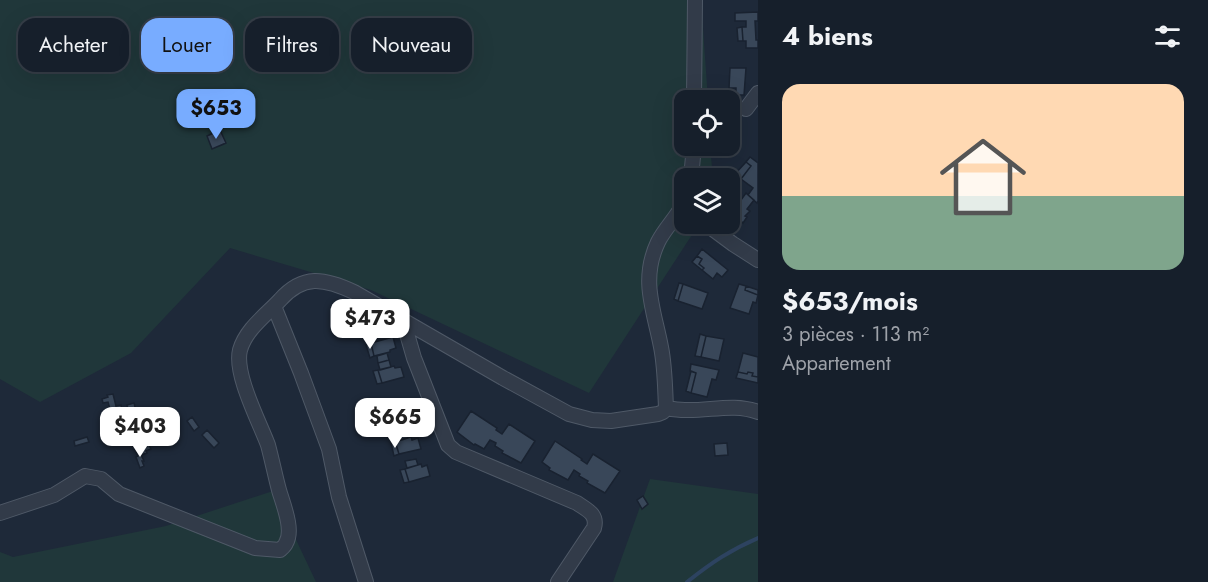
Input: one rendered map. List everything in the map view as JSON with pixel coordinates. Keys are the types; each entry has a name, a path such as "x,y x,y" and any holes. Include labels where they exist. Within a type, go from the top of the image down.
{"street":[{"path":"694,90 695,0"},
{"path":"746,110 758,93"},
{"path":"0,513 54,495 85,476 101,479 119,494 255,548 280,550 286,543 287,517 268,447 239,365 240,350 249,332 295,286 305,281 320,280 343,287 569,414 592,420 611,421 663,412 666,408 665,368 651,304 649,282 651,264 658,242 674,219"},
{"path":"720,234 733,244 756,254"},
{"path":"274,306 329,449 339,497 366,582"},
{"path":"403,320 414,358 448,445 456,452 577,503 593,513 596,522 594,528 558,582"},
{"path":"666,408 686,410 726,407 758,412"}],"green space":[{"path":"0,0 703,0 707,90 674,90 674,156 711,156 712,168 674,168 674,234 692,234 589,393 371,290 230,248 131,353 40,402 0,379"},
{"path":"650,479 758,494 758,582 613,582"},
{"path":"273,491 316,582 0,582 0,552 13,557 166,526"}],"building":[{"path":"758,12 758,21 755,21 758,48 746,48 742,27 746,27 746,21 735,21 735,13"},
{"path":"742,27 743,41 738,41 737,28"},
{"path":"730,68 746,68 744,95 740,95 740,90 736,88 729,88"},
{"path":"220,130 226,143 212,149 207,136"},
{"path":"750,157 758,163 757,203 748,195 753,188 741,179 751,166 746,162"},
{"path":"746,162 751,166 741,179 740,169"},
{"path":"746,193 754,200 747,209 750,211 743,223 740,222 741,200"},
{"path":"702,249 728,270 722,277 717,273 713,279 702,270 704,268 699,264 702,259 697,256"},
{"path":"697,256 702,259 699,264 704,268 702,270 692,262"},
{"path":"679,283 683,284 678,301 674,299"},
{"path":"683,284 708,293 702,309 678,301"},
{"path":"739,284 746,286 745,290 758,295 749,314 730,308"},
{"path":"746,286 758,290 758,295 745,290"},
{"path":"700,334 706,336 701,357 695,356"},
{"path":"706,336 724,339 719,361 701,357"},
{"path":"393,337 396,348 374,356 371,343"},
{"path":"371,343 374,356 370,358 366,345"},
{"path":"387,353 389,360 378,363 377,356"},
{"path":"743,353 758,357 758,377 752,376 753,373 738,372"},
{"path":"389,360 391,367 380,370 378,363"},
{"path":"691,364 719,370 716,380 712,379 707,397 691,393 696,373 690,371"},
{"path":"394,366 395,368 401,367 404,377 382,383 378,370"},
{"path":"378,370 382,383 377,384 373,371"},
{"path":"691,371 696,373 691,393 686,391"},
{"path":"738,372 753,373 752,376 758,377 758,383 736,378"},
{"path":"113,394 116,406 121,405 122,411 117,412 120,424 108,427 105,414 111,413 108,402 103,403 102,399"},
{"path":"134,403 136,411 140,410 144,420 130,421 127,405"},
{"path":"410,409 413,419 392,428 388,415"},
{"path":"471,411 497,428 496,430 502,434 509,424 535,441 521,463 502,453 503,451 495,446 496,443 490,440 484,449 474,445 457,432"},
{"path":"388,415 392,428 387,429 383,416"},
{"path":"192,417 199,427 194,431 187,421"},
{"path":"404,424 406,431 396,434 394,427"},
{"path":"207,430 219,443 214,448 202,435"},
{"path":"406,431 408,438 398,441 396,434"},
{"path":"146,435 147,437 152,435 155,443 149,445 151,449 146,451 147,453 141,455 135,439"},
{"path":"87,437 89,442 75,446 74,441"},
{"path":"411,437 412,440 418,438 421,449 399,454 395,441"},
{"path":"395,441 399,454 394,456 391,443"},
{"path":"555,441 587,464 593,454 620,471 605,493 587,483 588,481 574,470 568,480 549,470 550,468 542,462"},
{"path":"727,443 728,455 715,456 714,444"},
{"path":"138,448 144,461 142,461 144,466 140,468 135,450"},
{"path":"416,459 418,465 407,468 405,461"},
{"path":"421,464 422,467 427,465 430,476 409,482 405,469"},
{"path":"405,469 409,482 404,483 400,470"},
{"path":"643,496 648,504 642,509 637,500"}],"waterway":[{"path":"687,582 721,557 758,538"}]}
